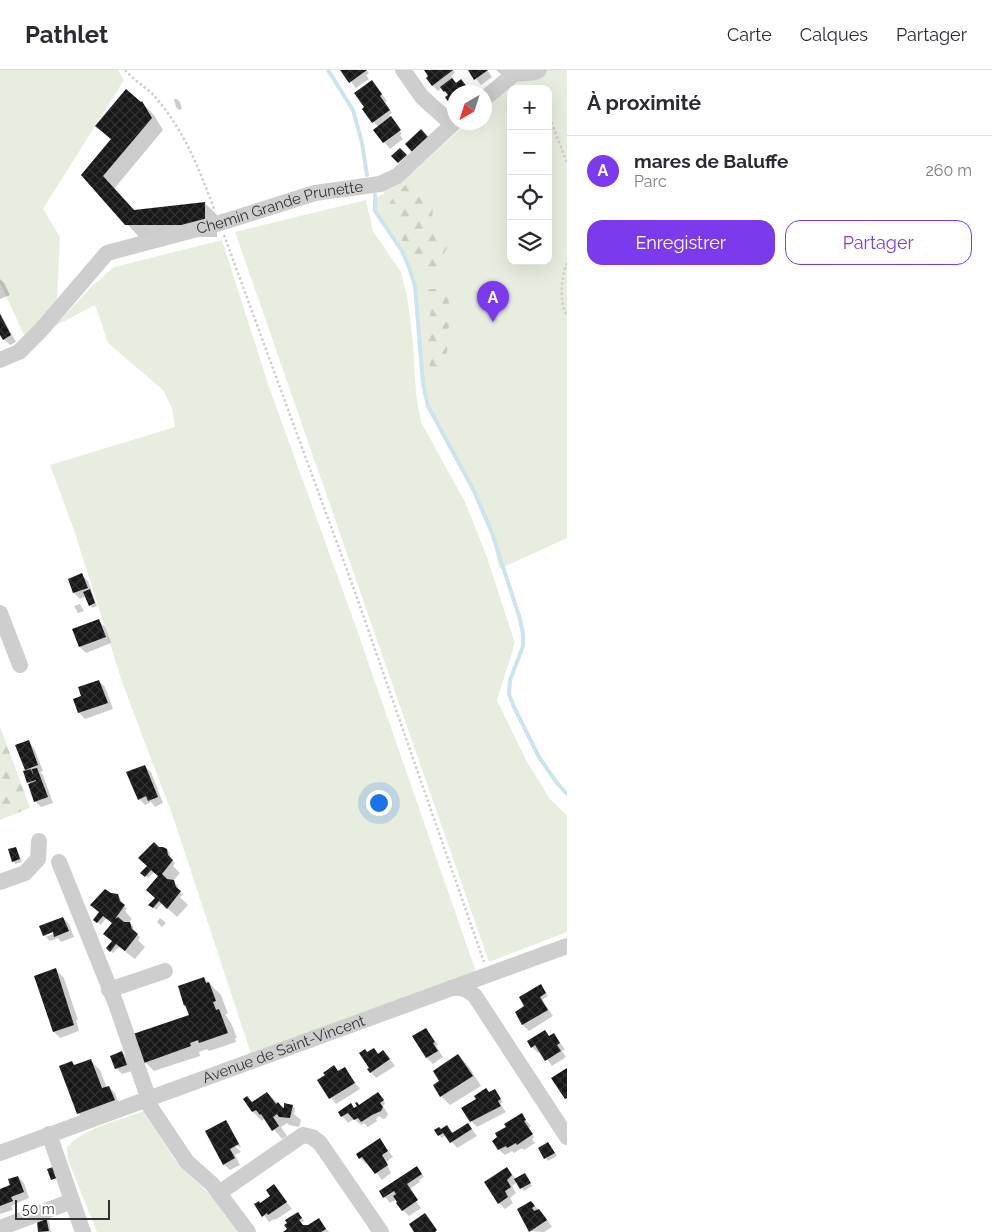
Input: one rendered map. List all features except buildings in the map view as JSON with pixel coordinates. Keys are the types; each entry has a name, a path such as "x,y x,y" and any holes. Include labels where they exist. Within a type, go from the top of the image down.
{"street":[{"path":"403,70 422,97 447,118"},
{"path":"492,92 517,72 535,72 539,70"},
{"name":"Chemin Grande Prunette","path":"0,360 19,352 41,330 107,253 220,223 316,193 380,184 397,176 447,129"},
{"path":"0,613 20,665"},
{"path":"0,882 25,873 38,859 39,841"},
{"path":"59,862 116,1004 146,1098 187,1162 219,1192 248,1232"},
{"name":"Avenue de Saint-Vincent","path":"0,1152 567,946"},
{"path":"109,990 165,971"},
{"path":"485,1010 483,986 490,974"},
{"path":"449,988 468,989 475,996 567,1137"},
{"path":"48,1134 83,1232"},
{"path":"219,1192 302,1135 312,1137 320,1143 381,1232"},
{"path":"0,1228 72,1201"}],"path":[{"path":"125,70 155,97 177,126 194,157 355,592 490,974"},
{"path":"552,124 567,163"},
{"path":"567,263 562,277 564,310 567,316"}],"green space":[{"path":"0,70 118,70 124,80 43,209 60,237 57,302 26,339 0,283"},
{"path":"524,70 567,70 567,538 499,569 492,533 474,491 428,406 423,384 415,286 409,267 402,251 375,211 376,197 384,194 382,188 413,172 459,130 492,130 492,100 507,86 507,265 552,265 552,85 508,85"},
{"path":"417,179 423,197 433,209 431,227 448,245 434,273 424,274 409,256 402,243 399,221 388,205 401,188"},
{"path":"366,200 373,231 401,272 408,301 416,393 421,422 465,502 487,557 515,643 497,700 526,760 550,799 567,815 567,932 489,962 235,232"},
{"path":"222,240 269,387 356,627 476,972 251,1054 173,817 122,682 74,530 50,465 175,427 172,408 163,390 108,343 95,305 55,326 92,286 114,267"},
{"path":"425,289 446,289 450,309 447,352 437,375 430,372 427,331 430,315"},
{"path":"0,726 30,808 0,820"},
{"path":"144,1111 175,1160 212,1197 239,1232 97,1232 68,1160 67,1147 83,1134 93,1129"}],"waterway":[{"path":"328,70 353,110 362,143 367,175"},
{"path":"375,195 375,211 402,251 415,286 423,384 428,406 474,491 492,533 520,619 523,646 510,680 509,694 539,757 567,794"}],"place":[{"name":"mares de Baluffe","path":"493,322"}]}
